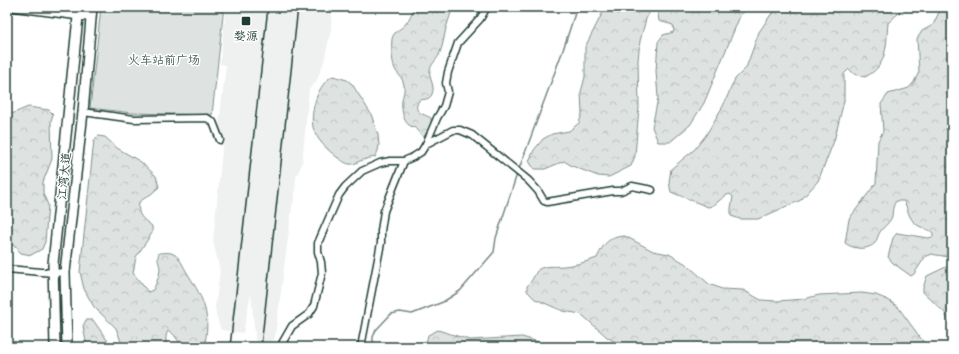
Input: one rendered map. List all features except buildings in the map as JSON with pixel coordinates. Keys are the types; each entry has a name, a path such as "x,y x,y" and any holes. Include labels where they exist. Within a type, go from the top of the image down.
{"highway":[{"name":"江湾大道","path":"55,347 53,273 77,9"},
{"name":"江湾大道","path":"67,347 65,272 83,112 92,11"}],"main road":[{"path":"15,7 77,9 92,11"}],"street":[{"path":"280,347 292,326 309,314 314,306 322,273 318,243 334,206 345,187 362,171 372,166 390,161 404,161 421,152 444,106 448,92 446,83 448,72 458,43 480,19 487,7"},
{"path":"83,112 134,119 207,118 213,122 220,140"},
{"path":"426,144 453,130 472,135 528,180 538,191 544,201 547,202 621,191 632,186 652,190"},
{"path":"361,347 381,243 381,230 384,211 404,161"},
{"path":"7,269 53,273 65,272"}],"shaded area":[{"path":"226,7 332,7 331,30 324,61 316,82 309,89 302,164 296,177 295,196 292,207 275,337 270,347 256,347 251,293 243,333 221,330 216,315 215,307 220,271 213,241 223,141 219,124 226,65 220,64"}],"green space":[{"name":"火车站前广场","path":"101,7 224,7 212,115 133,113 90,108"},
{"path":"414,7 452,7 440,52 430,70 433,88 432,94 428,98 419,100 417,104 417,110 419,112 431,118 430,129 423,137 414,127 407,124 402,112 404,85 402,79 396,71 392,50 392,39 395,32 406,24"},
{"path":"608,7 652,7 646,19 640,41 638,60 639,107 635,156 631,166 609,177 598,176 572,166 564,161 545,169 534,169 529,161 534,150 543,139 552,134 569,131 579,123 582,114 581,92 585,77 585,47 603,12"},
{"path":"657,7 752,7 745,10 740,16 704,103 690,125 670,142 658,142 652,127 658,98 656,71 658,42 663,35 674,32 673,25 659,21"},
{"path":"776,7 905,7 888,23 886,47 882,61 878,67 865,77 854,74 849,69 844,74 844,101 834,141 818,181 801,200 758,219 740,219 731,216 733,197 730,194 714,205 708,207 671,192 669,182 671,169 695,149 706,135 723,106 735,79 746,68 759,32"},
{"path":"952,7 952,330 945,313 923,292 927,276 948,266 950,263 949,258 932,254 925,257 914,274 911,276 893,263 888,257 893,238 897,233 928,238 933,237 932,232 914,222 904,201 896,201 891,218 880,232 872,246 856,248 845,243 849,219 876,183 878,141 883,131 881,104 888,94 909,88 914,82 919,72 917,39 922,31 933,25 940,10"},
{"path":"333,76 347,80 352,84 371,114 378,135 379,145 375,157 353,164 347,163 338,158 323,145 317,136 312,121 316,98 323,85"},
{"path":"28,107 49,110 53,114 51,121 52,159 43,182 43,193 48,205 45,242 42,249 31,255 21,253 7,239 7,116"},
{"path":"98,136 105,137 117,148 141,162 156,176 159,187 139,202 140,214 143,219 152,226 152,233 136,257 133,273 148,292 153,290 159,275 159,253 171,253 178,258 197,289 204,305 207,332 205,343 202,345 190,347 182,345 171,332 168,331 166,339 169,347 123,347 116,328 94,307 84,289 80,272 94,140"},
{"path":"625,236 653,251 669,254 686,264 709,284 722,289 743,290 761,300 791,300 804,299 819,295 862,293 876,295 888,300 898,307 927,347 624,347 607,337 581,314 563,311 535,299 527,291 527,286 539,269 573,265 597,258 607,242 614,238"},
{"path":"86,320 93,320 112,347 87,347 83,326"},
{"path":"438,330 470,340 522,337 539,342 549,347 425,347 428,335"}],"waterway":[{"path":"519,169 563,50 577,7"},
{"path":"376,347 373,343 373,337 376,330 391,314 400,312 412,314 443,302 460,291 494,252 496,238 517,174"}],"railway":[{"path":"230,347 268,7"},
{"path":"261,347 298,7"}],"place":[{"name":"婺源","path":"246,21"}]}
